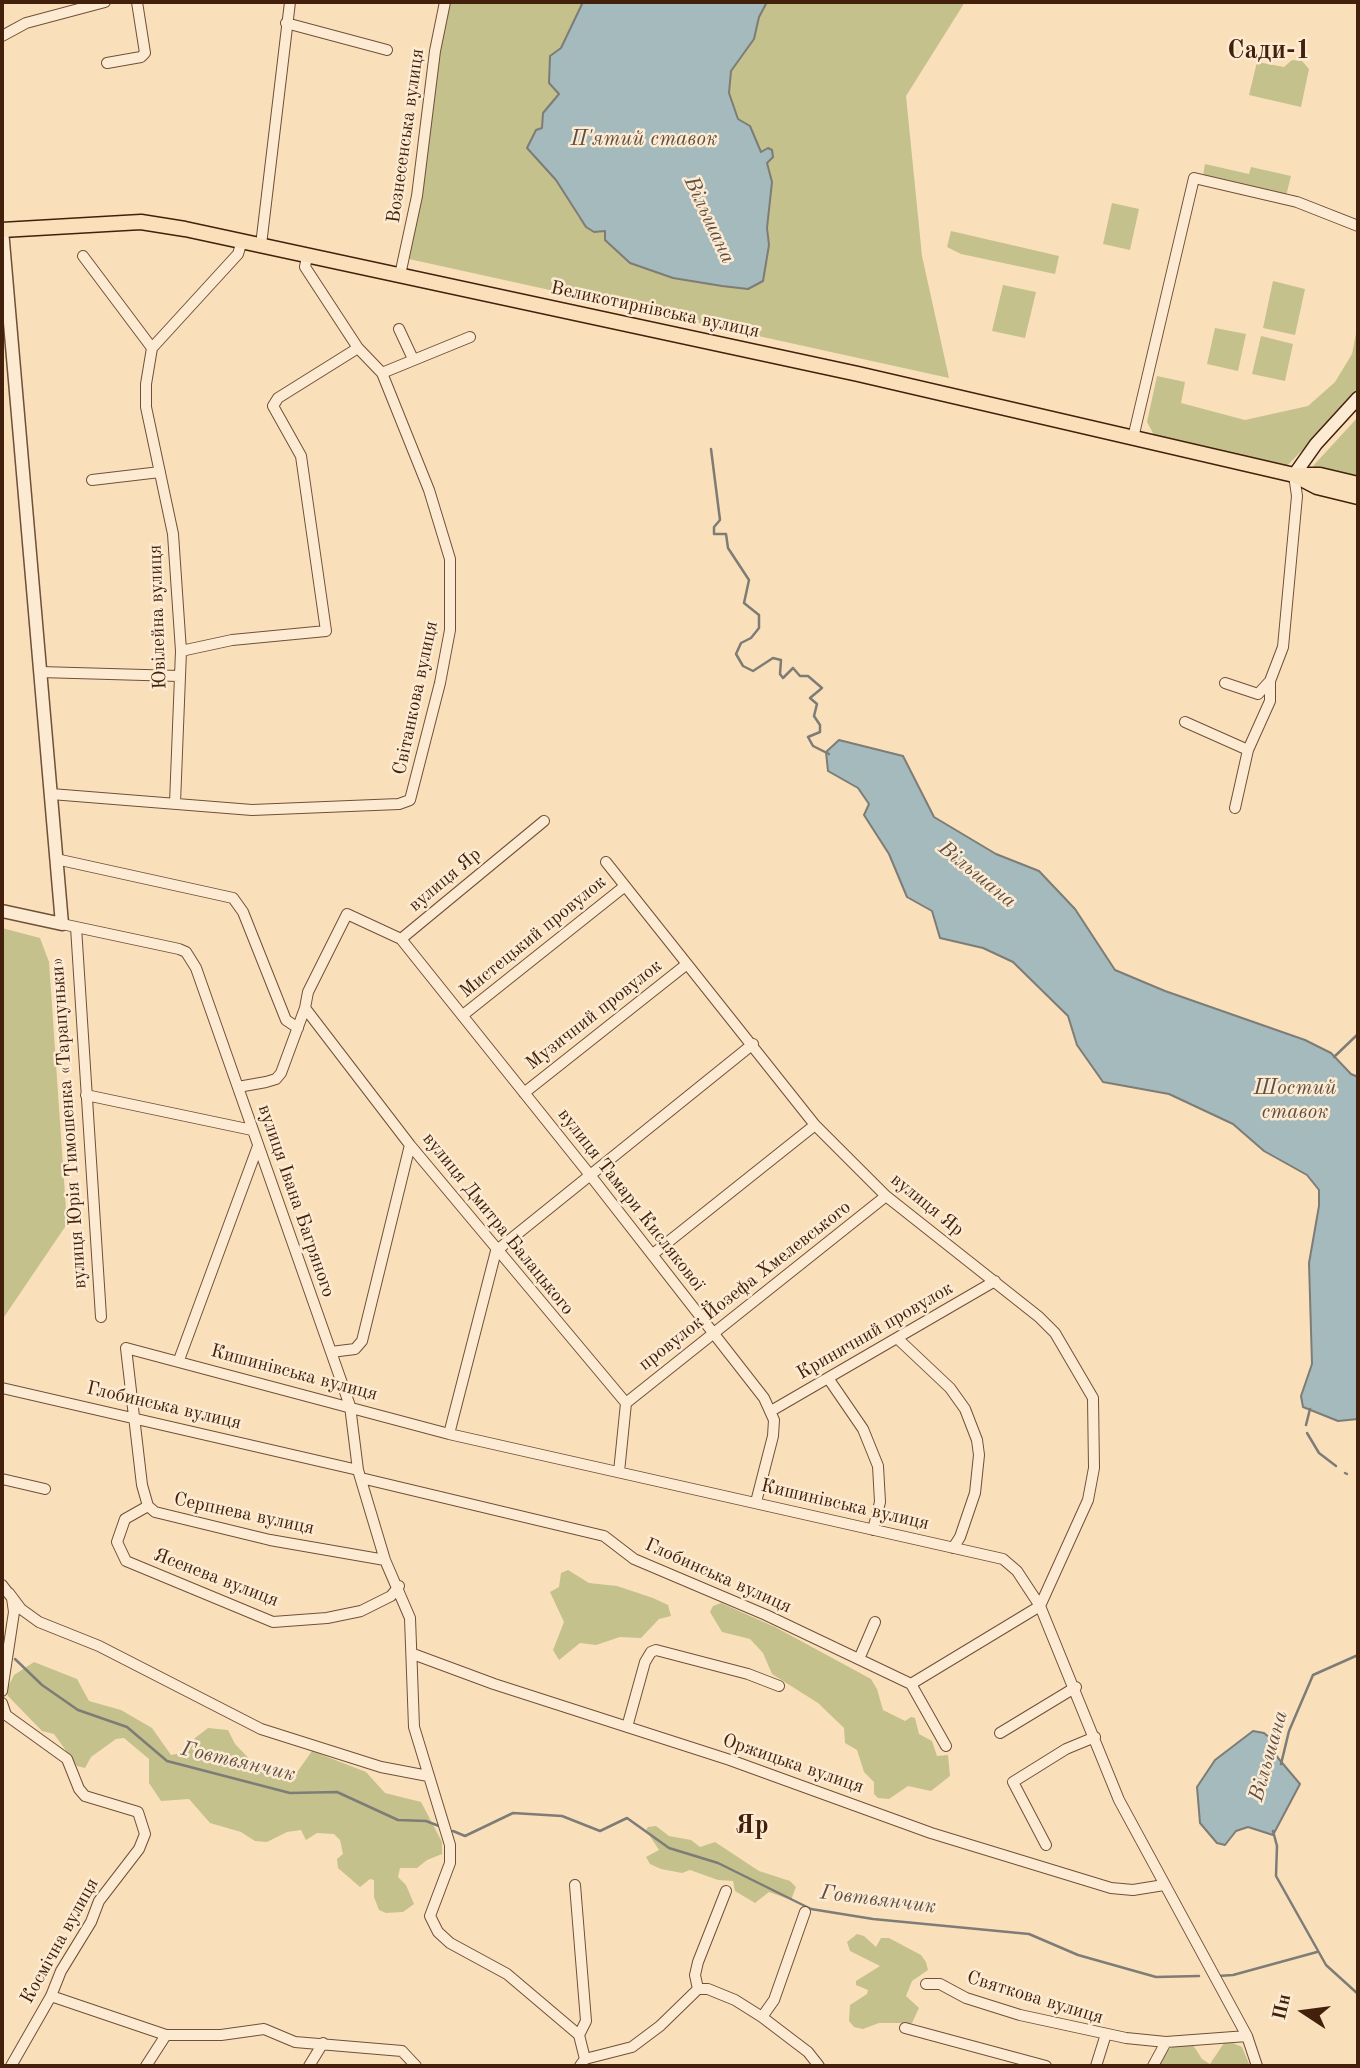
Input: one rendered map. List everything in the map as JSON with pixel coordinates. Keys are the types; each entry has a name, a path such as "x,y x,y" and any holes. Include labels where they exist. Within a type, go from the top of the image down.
{"main road":[{"name":"Великотирнівська вулиця","path":"2,230 141,222 242,241 718,343 1294,475 1320,475 1358,484"},
{"name":"Великотирнівська вулиця","path":"1294,475 1317,487 1358,497"}],"street":[{"path":"2,36 26,23 105,2"},
{"path":"107,63 141,57 145,53 137,2"},
{"path":"261,246 290,2"},
{"name":"Вознесенська вулиця","path":"400,275 417,196 435,51 445,2"},
{"path":"286,23 387,50"},
{"path":"1133,438 1194,178 1297,202 1358,226"},
{"path":"2,230 62,924 2,911"},
{"path":"83,256 152,348 239,254 242,241"},
{"name":"Світанкова вулиця","path":"175,803 252,810 328,808 399,804 410,800 414,790 450,630 450,559 429,490 382,373 358,348 305,267 307,256"},
{"path":"399,329 412,359"},
{"path":"382,373 470,337"},
{"name":"Ювілейна вулиця","path":"152,348 146,399 173,534 181,652 175,803"},
{"path":"181,652 232,640 326,631 301,456 273,406 278,398 358,348"},
{"path":"1235,807 1248,750 1270,701 1270,681 1283,647 1297,496 1294,475 1316,443 1358,398"},
{"path":"92,480 160,472"},
{"path":"40,672 179,676"},
{"path":"1225,683 1258,694 1270,681"},
{"path":"1185,722 1248,750"},
{"path":"51,794 175,803"},
{"name":"вулиця Яр","path":"401,939 544,821"},
{"path":"56,859 233,898 243,912 286,1020 298,1027"},
{"name":"вулиця Яр","path":"606,862 815,1125 886,1196 995,1281 1055,1334 1093,1398 1094,1468 1088,1500 1040,1606"},
{"name":"Мистецький провулок","path":"463,1014 625,886"},
{"path":"42,920 56,907 60,898"},
{"path":"238,1087 276,1079 305,1008 308,992 347,914 401,939"},
{"name":"вулиця Івана Багряного","path":"62,924 169,946 186,953 200,978 350,1406 360,1474 385,1560 399,1586"},
{"name":"вулиця Юрія Тимошенка «Тарапуньки»","path":"76,927 101,1317"},
{"name":"вулиця Тамари Кислякової","path":"401,939 653,1254 771,1410"},
{"name":"Музичний провулок","path":"524,1093 687,964"},
{"name":"вулиця Дмитра Балацького","path":"305,1008 410,1145 496,1251 626,1403"},
{"path":"449,1434 496,1251 753,1044"},
{"path":"86,1095 252,1130"},
{"path":"653,1254 815,1125"},
{"path":"331,1352 355,1349 362,1341 410,1145"},
{"path":"178,1360 258,1146"},
{"name":"провулок Йозефа Хмелевського","path":"626,1403 713,1331 886,1196"},
{"name":"Криничний провулок","path":"771,1410 995,1281"},
{"path":"897,1338 950,1388 965,1409 977,1440 979,1455 975,1493 961,1537 953,1548"},
{"name":"Кишинівська вулиця","path":"126,1348 449,1434 1003,1559 1010,1564 1040,1606 1076,1687 1119,1800 1247,2036 1257,2066"},
{"name":"Серпнева вулиця","path":"126,1348 133,1416 148,1506 167,1515 270,1540 385,1560"},
{"path":"828,1378 863,1429 878,1466 880,1502 873,1530"},
{"name":"Глобинська вулиця","path":"2,1388 133,1416 604,1536 634,1559 911,1684"},
{"path":"619,1472 626,1403"},
{"path":"756,1502 773,1436 771,1410"},
{"path":"2,1479 45,1489"},
{"name":"Ясенева вулиця","path":"148,1506 125,1518 117,1542 126,1561 273,1622 327,1618 360,1611 391,1596 399,1586"},
{"path":"399,1586 410,1618 414,1727 450,1845 450,1863 430,1916 438,1932 450,1943 507,1974 579,2035"},
{"path":"5,1589 21,1609 39,1622 99,1646 261,1729 381,1768 428,1776"},
{"path":"2,1690 13,1612 5,1589"},
{"path":"946,1746 911,1684 1040,1606"},
{"path":"859,1659 876,1622"},
{"path":"627,1727 651,1652 663,1651 705,1662 779,1686"},
{"name":"Оржицька вулиця","path":"413,1654 730,1760 931,1833 1111,1888 1133,1890 1164,1885"},
{"path":"1000,1733 1076,1687"},
{"name":"Космічна вулиця","path":"2,1703 6,1715 67,1759 79,1789 85,1796 138,1812 145,1833 139,1849 99,1902 91,1922 61,1971 51,1996 11,2066"},
{"path":"1046,1844 1013,1782 1066,1749 1095,1737"},
{"path":"575,1885 586,2021 579,2035 582,2063 632,2047 660,2026 698,1989 708,1989 735,2000 762,2017 808,2052 819,2066"},
{"path":"698,1989 695,1975 698,1962 726,1891"},
{"path":"762,2017 774,2000 805,1912"},
{"name":"Святкова вулиця","path":"926,1984 940,1984 966,1998 1020,2015 1106,2034 1096,2066"},
{"path":"51,1996 166,2035 220,2035 264,2029 295,2042 402,2051 411,2063"},
{"path":"905,2028 1046,2066"},
{"path":"1106,2034 1166,2042 1247,2036"},
{"path":"146,2066 166,2035"},
{"path":"1153,2066 1166,2042"},
{"path":"309,2066 323,2043"}],"shaded area":[{"path":"448,2 583,2 561,48 559,94 543,113 542,129 528,148 556,180 579,218 606,231 630,263 763,281 769,245 767,228 772,182 767,163 773,157 772,150 761,153 750,126 738,119 729,93 731,71 754,39 759,17 767,2 965,2 906,96 922,256 949,378 409,259"},
{"path":"1292,60 1302,61 1309,69 1301,107 1249,95 1257,62 1284,67"},
{"path":"1205,164 1249,174 1251,167 1291,176 1286,196 1203,176"},
{"path":"1112,203 1139,209 1130,250 1103,244"},
{"path":"951,231 1059,256 1055,274 961,254 947,247"},
{"path":"1273,281 1305,289 1295,335 1263,328"},
{"path":"1003,285 1036,292 1025,338 992,331"},
{"path":"1358,324 1358,392 1287,466 1154,435 1147,422 1157,376 1185,382 1181,403 1245,420 1308,406 1335,382 1352,354"},
{"path":"1215,328 1246,334 1238,371 1207,364"},
{"path":"1261,336 1293,344 1285,381 1252,374"},
{"path":"1358,417 1358,475 1315,470 1313,466"},
{"path":"2,928 40,938 49,962 67,1224 2,1320"},
{"path":"568,1570 589,1583 617,1586 653,1598 668,1605 671,1616 659,1619 641,1638 620,1637 596,1645 580,1643 559,1660 553,1650 564,1622 550,1592 559,1587 561,1573"},
{"path":"721,1603 775,1627 871,1679 883,1710 905,1721 911,1717 915,1718 919,1734 932,1741 937,1756 948,1755 950,1776 931,1791 908,1786 889,1799 878,1798 874,1794 874,1782 864,1772 857,1750 845,1743 844,1728 818,1703 772,1674 763,1653 750,1639 722,1632 710,1612 713,1606"},
{"path":"34,1662 77,1679 89,1701 121,1710 152,1728 171,1755 187,1752 195,1738 208,1728 228,1730 235,1744 263,1773 293,1778 312,1751 366,1772 385,1793 421,1802 442,1842 442,1854 417,1868 400,1868 398,1877 406,1885 414,1904 403,1912 386,1913 379,1910 374,1897 374,1880 370,1879 360,1887 338,1868 337,1859 343,1854 340,1840 334,1834 317,1833 306,1840 301,1830 287,1832 267,1842 255,1841 241,1832 210,1823 189,1799 161,1801 149,1783 149,1759 124,1738 116,1739 91,1757 85,1768 77,1766 54,1734 42,1731 8,1696 6,1691 14,1675"},
{"path":"656,1826 669,1836 691,1840 700,1847 715,1842 759,1871 790,1881 796,1887 791,1900 769,1892 755,1903 735,1891 733,1881 718,1880 690,1870 682,1873 661,1869 650,1864 646,1857 659,1850 646,1830"},
{"path":"857,1934 864,1936 876,1947 881,1938 889,1938 921,1955 926,1962 928,1970 912,1981 906,1996 919,2008 912,2023 879,2023 863,2029 854,2027 849,2021 850,2005 867,1994 868,1990 856,1985 856,1981 880,1966 850,1951 847,1942"},
{"path":"1226,2040 1242,2047 1250,2066 1159,2066 1169,2049 1181,2043 1193,2045 1202,2059 1210,2064"}],"water":[{"name":"П'ятий ставок","path":"583,2 767,2 759,17 754,39 731,71 729,93 738,119 750,126 761,152 768,148 772,150 773,157 767,163 772,182 767,228 769,245 763,281 748,289 722,286 673,278 630,263 605,240 605,231 594,232 586,227 556,180 527,148 536,130 542,128 543,113 559,94 549,83 550,56 561,48"},
{"name":"Шостий ставок","path":"839,740 903,756 934,817 996,854 1039,871 1075,909 1115,970 1165,991 1305,1040 1331,1053 1351,1074 1358,1077 1358,1419 1338,1421 1303,1407 1301,1396 1312,1364 1309,1263 1319,1206 1319,1190 1307,1175 1264,1151 1233,1124 1169,1094 1103,1082 1077,1045 1068,1016 1013,962 983,948 940,938 932,911 907,897 889,854 864,815 869,804 858,788 828,771 826,752"},
{"path":"1253,1731 1264,1733 1270,1738 1278,1758 1300,1784 1273,1835 1248,1827 1236,1831 1225,1845 1217,1843 1200,1823 1197,1787 1215,1760"}],"waterway":[{"name":"Вільшана","path":"711,449 720,520 714,527 714,534 726,534 728,548 749,580 744,603 759,615 759,628 751,638 741,643 736,654 743,666 753,671 773,658 781,660 780,674 783,678 793,668 800,676 808,676 822,688 810,698 817,704 814,716 820,725 820,732 808,737 813,746 829,754"},
{"path":"1334,1057 1358,1034"},
{"name":"Вільшана","path":"1306,1425 1310,1409"},
{"name":"Вільшана","path":"1307,1433 1319,1453 1336,1466"},
{"name":"Вільшана","path":"1281,1764 1289,1731 1313,1675 1358,1655"},
{"name":"Говтвянчик","path":"15,1659 42,1685 78,1710 127,1727 167,1761 290,1793 337,1792 398,1820 426,1821 439,1826"},
{"name":"Говтвянчик","path":"453,1831 465,1836 513,1813 562,1816 600,1831 627,1818 669,1848 718,1863 811,1909 873,1919 1029,1934 1078,1955 1156,1977 1199,1976"},
{"name":"Вільшана","path":"1273,1831 1277,1846 1276,1876 1326,1965 1358,1994"},
{"name":"Говтвянчик","path":"1218,1976 1233,1975 1317,1952"}],"district":[{"name":"Сади-1","path":"1269,51"},
{"name":"Яр","path":"752,1826"}]}
